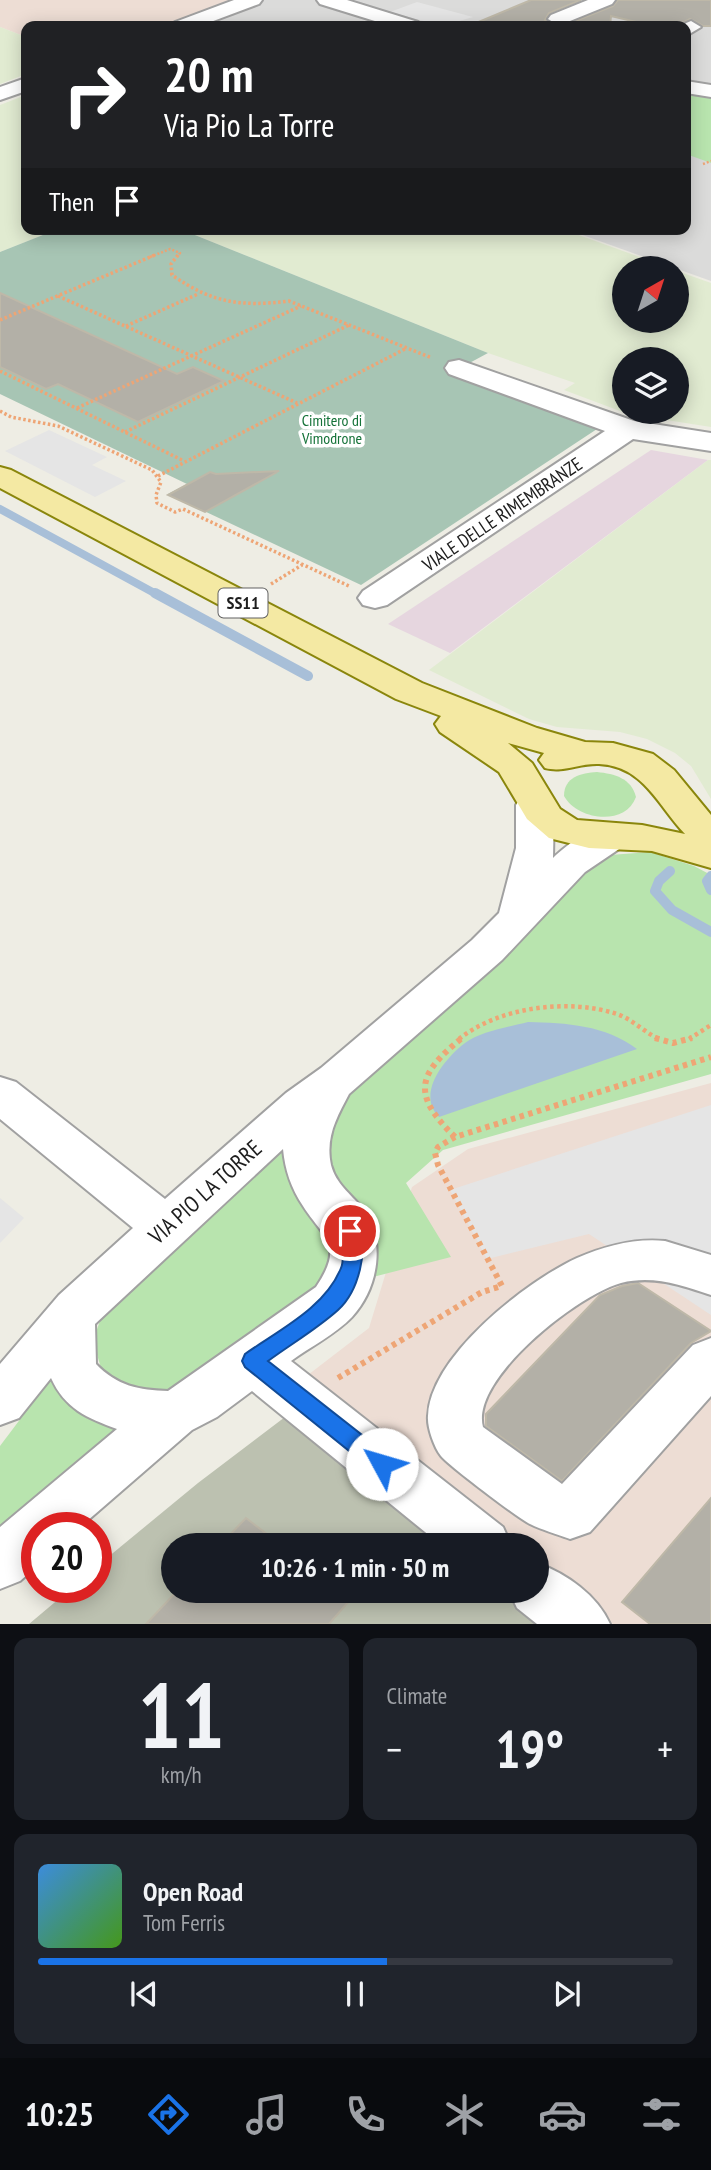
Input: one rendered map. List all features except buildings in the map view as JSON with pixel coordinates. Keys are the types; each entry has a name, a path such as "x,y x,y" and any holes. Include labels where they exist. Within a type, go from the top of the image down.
{"main road":[{"name":"SS11","path":"0,476 409,691 524,736 583,754"},
{"name":"SS11","path":"409,691 517,770 546,818 563,829 584,836 619,837 711,855"},
{"name":"SS11","path":"533,798 536,777 547,766 563,758 583,754 606,754 646,766 660,778 687,815 711,836"},
{"path":"619,837 649,829 663,818 669,805 668,791"}],"street":[{"path":"195,21 252,0"},
{"path":"327,0 395,21"},
{"path":"558,19 605,0"},
{"path":"0,94 21,86"},
{"path":"691,88 711,91"},
{"path":"459,368 628,429 711,442"},
{"name":"VIALE DELLE RIMEMBRANZE","path":"375,598 628,429"},
{"name":"VIA PIO LA TORRE","path":"519,915 536,848 533,798"},
{"name":"VIA PIO LA TORRE","path":"0,1402 77,1310 166,1227 302,1105 337,1080 487,950 571,863 619,837"},
{"name":"VIA PIO LA TORRE","path":"58,1512 173,1415 198,1401 334,1302 352,1266 354,1248 350,1231 321,1194 307,1158 307,1132 312,1112 337,1080"},
{"path":"0,1094 166,1227"},
{"path":"711,1275 659,1258 615,1264 575,1280 520,1322 476,1367 456,1403 453,1429 460,1440 548,1506 570,1514 711,1360"},
{"path":"77,1310 69,1321 67,1352 71,1368 81,1384 117,1408 142,1414 173,1415"},
{"path":"253,1361 468,1533"},
{"name":"VIA PIO LA TORRE","path":"0,1563 21,1544"},
{"path":"549,1599 581,1624"}],"path":[{"path":"703,164 711,162"},
{"path":"0,320 170,249 180,253 171,264 172,275 199,294 243,304 289,301 459,368"},
{"path":"125,326 199,294"},
{"path":"58,296 298,404"},
{"path":"77,408 302,306"},
{"path":"125,432 350,325"},
{"path":"158,476 407,348"},
{"path":"0,371 184,461"},
{"path":"0,411 11,417 58,426 158,476 161,482 157,503 175,512 183,509 375,598"},
{"path":"455,1137 425,1107 423,1088 427,1076 435,1062 466,1034 507,1014 558,1009 606,1011 635,1023 662,1041 675,1044 711,1025"},
{"path":"301,1400 482,1292 502,1286 438,1165 435,1153 438,1147 455,1137 711,1057"}],"shaded area":[{"path":"0,0 252,0 195,21 21,21 21,35 0,27"},
{"path":"252,0 711,0 711,281 690,273 690,256 641,256 583,235 691,235 691,21 195,21"},
{"path":"417,2 473,17 459,21 423,21 390,12"},
{"path":"0,27 21,35 21,76 0,84"},
{"path":"21,97 21,235 43,235 0,252 0,105"},
{"path":"195,235 579,235 637,256 612,256 612,333 689,333 690,276 711,283 711,427 689,424 689,347 612,347 612,408 564,390 575,383 488,353"},
{"path":"49,430 107,457 92,465 126,481 95,497 5,451"},
{"path":"651,450 708,460 450,653 388,624"},
{"path":"711,460 711,799 691,766 675,753 647,739 620,732 557,727 529,719 429,670"},
{"path":"711,1083 711,1624 613,1624 549,1573 549,1533 499,1533 304,1378 369,1328 412,1187 468,1149"},
{"path":"711,1105 711,1315 589,1234 487,1259 450,1190"},
{"path":"0,1198 24,1218 0,1243"},
{"path":"285,1417 428,1533 161,1533 161,1603 514,1603 540,1624 29,1624 54,1603 112,1603 112,1554 198,1483"}],"green space":[{"path":"691,95 711,98 711,163 691,156"},
{"name":"Cimitero di Vimodrone","path":"43,235 195,235 488,353 449,374 597,429 361,585 168,494 187,484 0,394 0,252"},
{"path":"597,772 616,776 630,785 636,797 630,807 622,813 601,817 590,815 570,804 564,796 570,780"},
{"path":"650,852 694,866 711,875 711,1074 443,1150 406,1183 451,1257 369,1278 324,1154 329,1108 529,932 591,862 610,855"},
{"path":"283,1140 336,1234 329,1280 170,1395 119,1386 101,1368 93,1341 103,1312"},
{"path":"55,1373 124,1424 27,1512 21,1512 21,1518 0,1537 0,1446"}],"water":[{"path":"528,1022 599,1030 637,1049 439,1117 430,1098 436,1077 449,1058 465,1043 479,1035"}],"waterway":[{"path":"0,509 158,595"},
{"path":"155,593 308,676"},
{"path":"670,871 659,881 655,891 672,910 711,932"},
{"path":"711,876 707,881 711,890"}],"route":[{"path":"350,1231 354,1248 352,1266 343,1289 334,1302 253,1361 382,1464"}]}
